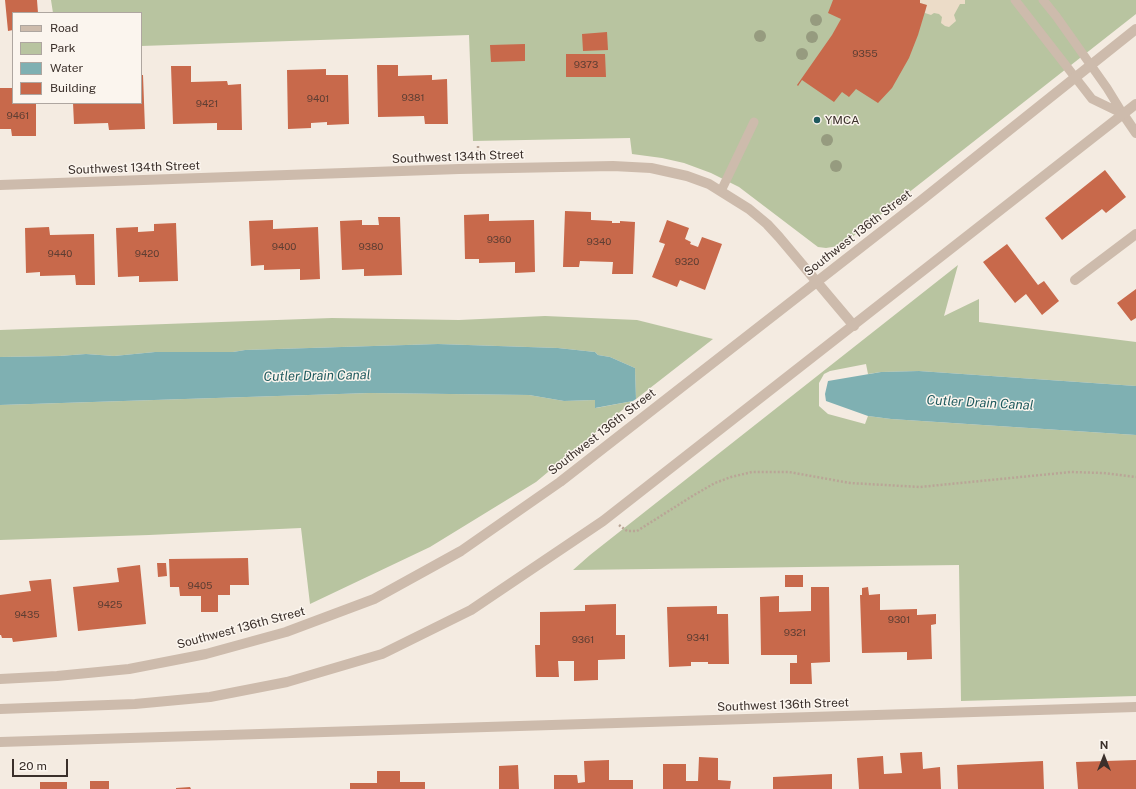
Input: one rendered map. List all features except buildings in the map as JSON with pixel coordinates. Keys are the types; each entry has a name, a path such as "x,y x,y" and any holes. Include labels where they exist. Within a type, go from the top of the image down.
{"street":[{"name":"Southwest 136th Street","path":"0,679 57,676 129,669 206,654 286,632 374,599 461,551 560,482 923,199 1136,29"},
{"path":"0,709 135,704 210,697 287,682 382,654 471,610 603,521 1136,104"},
{"path":"1123,114 1136,133"},
{"name":"Southwest 134th Street","path":"0,185 459,169 625,166 651,168 698,180 721,191 749,208 767,224 854,326"},
{"path":"1075,280 1136,234"},
{"name":"Southwest 136th Street","path":"0,742 1136,706"}],"lane":[{"path":"1015,0 1092,99 1123,114"},
{"path":"1043,0 1091,65 1123,114"},
{"path":"721,191 754,122"}],"path":[{"path":"478,146 478,158"},
{"path":"618,525 628,531 637,531 715,483 752,472 789,472 850,483 920,487 1071,472 1103,473 1136,477"}],"green space":[{"name":"YMCA","path":"51,0 1136,0 1136,14 847,241 838,246 826,248 818,247 739,187 711,173 684,163 632,154 630,138 473,141 469,35 142,46 142,12 53,12"},
{"path":"958,265 944,316 979,299 979,322 1136,342 1136,386 919,371 881,372 868,374 866,364 830,371 824,374 819,383 819,406 828,414 865,424 868,416 891,419 1136,435 1136,696 961,701 959,565 573,570 590,555"},
{"path":"545,316 637,320 713,339 636,399 635,368 610,357 598,355 595,352 558,348 438,344 245,350 233,352 155,352 114,356 86,354 0,357 0,330 332,318 459,320"},
{"path":"370,393 529,395 564,401 595,400 596,408 633,401 536,482 430,547 310,604 301,528 0,540 0,405"}],"shaded area":[{"path":"920,0 965,0 965,4 960,4 954,15 956,21 949,27 941,23 942,17 939,14 934,13 931,15 925,13 926,5 920,3"}],"water":[{"name":"Cutler Drain Canal","path":"438,344 558,348 595,352 598,355 610,357 635,368 636,399 633,401 595,408 595,400 564,401 529,395 370,393 0,405 0,357 86,354 114,356 155,352 233,352 245,350"},
{"name":"Cutler Drain Canal","path":"919,371 1136,386 1136,435 891,419 868,416 826,401 825,394 828,381 881,372"}],"place":[{"name":"YMCA","path":"817,120"}]}
